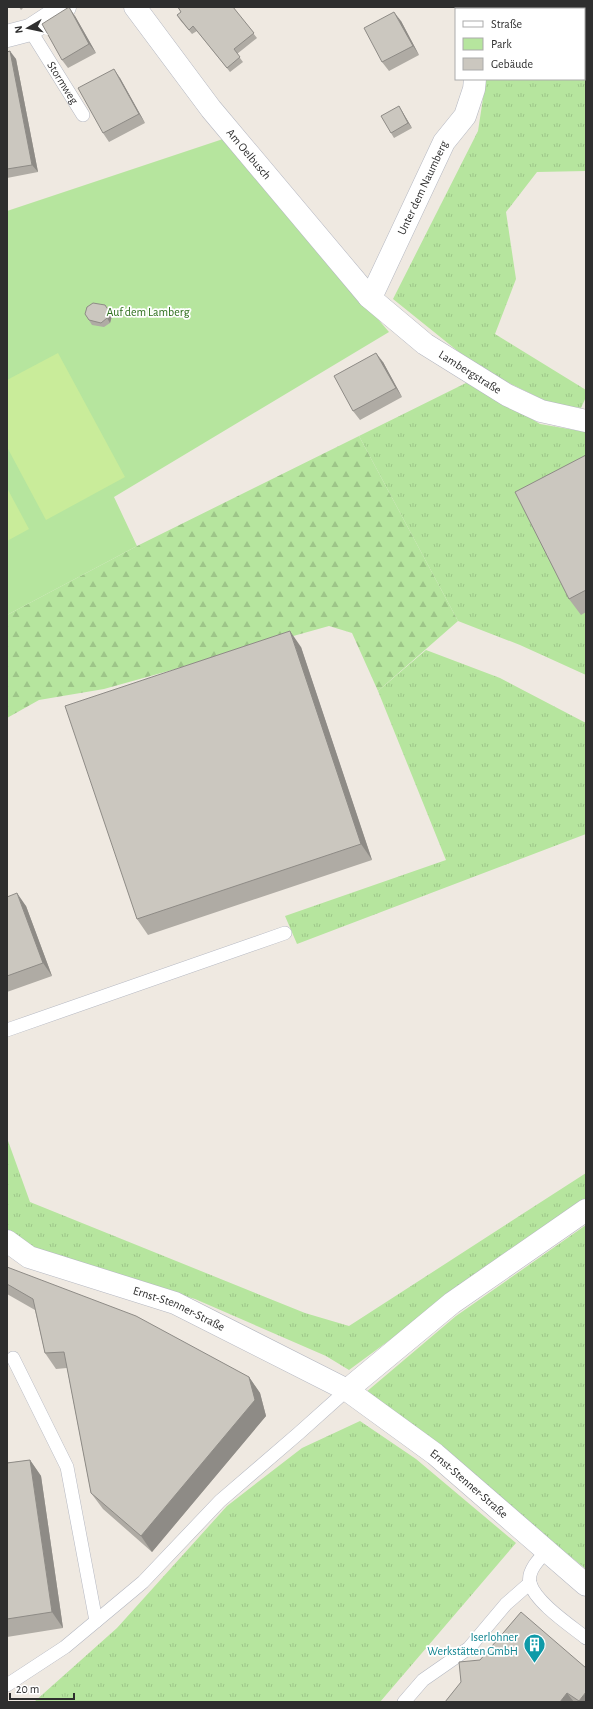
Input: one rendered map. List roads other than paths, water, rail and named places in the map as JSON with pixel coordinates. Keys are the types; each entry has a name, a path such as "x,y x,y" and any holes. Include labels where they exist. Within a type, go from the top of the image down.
{"street":[{"path":"7,36 30,30 65,7"},
{"name":"Am Oelbusch","path":"135,7 211,109 369,297"},
{"name":"Unter dem Naumberg","path":"369,297 374,291 444,142 465,116 474,89 475,80"},
{"name":"Lambergstraße","path":"369,297 425,344 507,395 540,411 586,420"},
{"path":"347,1390 452,1303 586,1210"},
{"name":"Ernst-Stenner-Straße","path":"7,1241 29,1257 175,1303 347,1390 435,1454 586,1585"}],"lane":[{"name":"Stormweg","path":"30,30 83,115"},
{"path":"7,1030 285,932"},
{"path":"13,1358 67,1467 96,1621"},
{"path":"7,1685 65,1647 143,1582 220,1501 347,1390"},
{"path":"547,1551 538,1560 532,1570 530,1583 540,1601 586,1638"},
{"path":"404,1702 424,1680 469,1648 506,1604 530,1583"}],"place":[{"name":"Iserlohner Werkstätten GmbH","path":"534,1664"}],"park label":[{"name":"Auf dem Lamberg","path":"148,312"}]}
